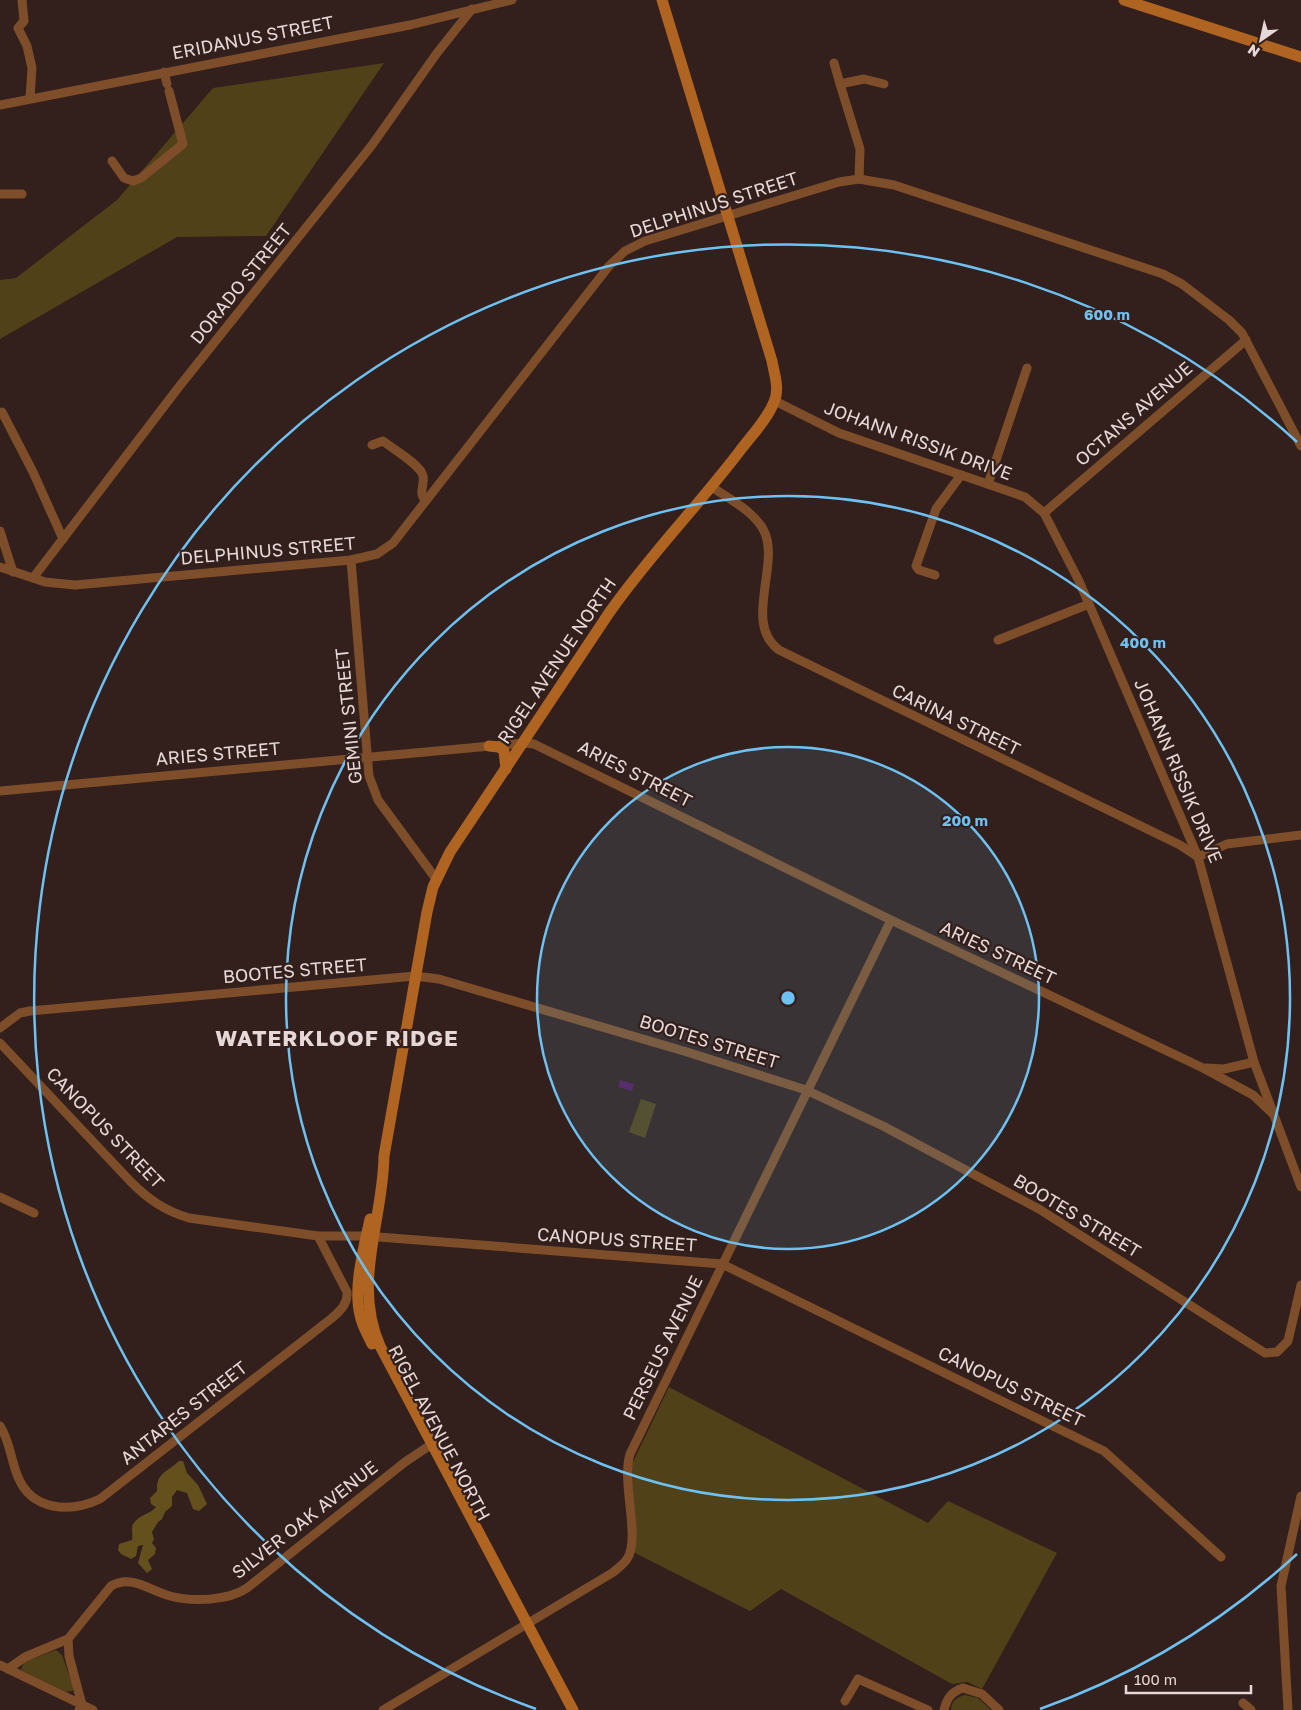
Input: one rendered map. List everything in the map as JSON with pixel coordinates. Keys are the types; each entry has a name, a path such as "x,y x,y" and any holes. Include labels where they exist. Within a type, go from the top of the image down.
{"main road":[{"path":"662,0 772,361 777,390 775,400"},
{"path":"1124,0 1301,57"},
{"name":"RIGEL AVENUE NORTH","path":"573,1710 525,1626 429,1445 380,1346 373,1326 367,1288 370,1236 415,976 427,912 436,879 450,852 632,581 712,487 763,420 775,400"},
{"path":"489,746 499,747 504,751 506,769"},
{"name":"RIGEL AVENUE NORTH","path":"525,1626 566,1710"}],"street":[{"path":"22,0 24,21 18,28 27,46 32,68 30,98"},
{"name":"ERIDANUS STREET","path":"0,105 429,21 512,0"},
{"name":"DORADO STREET","path":"33,578 178,388 372,145 437,53 472,9"},
{"path":"834,63 860,150 859,179"},
{"path":"112,161 124,178 133,181 141,178 183,142 164,72"},
{"path":"840,84 864,79 884,84"},
{"name":"DELPHINUS STREET","path":"0,567 33,578 75,585 351,560 377,554 393,543 616,258 645,241 839,182 859,179 887,183 1163,274 1182,284 1229,320 1246,340 1301,446"},
{"path":"0,194 22,194"},
{"name":"OCTANS AVENUE","path":"1044,513 1246,340"},
{"path":"988,484 1027,368"},
{"name":"JOHANN RISSIK DRIVE","path":"775,400 838,433 1025,497 1044,513 1089,604 1198,857 1215,911 1254,1062 1301,1188"},
{"path":"2,412 33,472 63,539"},
{"path":"372,445 383,441 416,466 423,477 422,494 425,500"},
{"path":"935,575 919,570 916,566 936,509 961,475"},
{"name":"CARINA STREET","path":"712,487 754,518 763,529 768,550 764,624 768,640 779,650 1180,845 1198,857"},
{"path":"0,531 13,572"},
{"name":"GEMINI STREET","path":"351,560 369,776 378,800 436,879"},
{"path":"998,640 1089,604"},
{"name":"ARIES STREET","path":"0,790 524,743 544,747 891,920 1203,1068 1253,1095 1272,1113"},
{"path":"1198,857 1227,844 1301,834"},
{"name":"PERSEUS AVENUE","path":"383,1710 612,1573 626,1560 631,1542 627,1481 627,1464 630,1454 806,1090 891,920"},
{"name":"BOOTES STREET","path":"0,1028 20,1013 30,1011 415,976 457,983 806,1090 883,1126 1039,1209 1261,1351 1277,1352 1285,1345 1301,1285"},
{"name":"CANOPUS STREET","path":"0,1043 131,1182 160,1207 189,1218 318,1236 370,1236 722,1264 1104,1451 1221,1557"},
{"name":"ARIES STREET","path":"1203,1068 1224,1069 1254,1062"},
{"path":"0,1197 34,1214"},
{"name":"ANTARES STREET","path":"0,1426 18,1478 26,1491 35,1499 46,1505 65,1508 85,1505 100,1499 332,1318 343,1307 347,1299 346,1292 318,1236"},
{"name":"SILVER OAK AVENUE","path":"4,1667 68,1639 105,1592 121,1582 136,1583 180,1598 230,1596 242,1592 429,1445"},
{"path":"1288,1710 1281,1586 1301,1496"},
{"path":"68,1639 69,1656 80,1707"},
{"path":"4,1667 80,1707 93,1710"},
{"path":"845,1701 858,1679 928,1710"},
{"path":"944,1710 947,1698 952,1693 963,1688 982,1694 999,1710"},
{"path":"1243,1703 1252,1710"}],"shaded area":[{"path":"384,63 266,236 177,237 0,339 0,280 16,278 117,200 213,88"},
{"path":"620,1080 634,1084 632,1091 618,1087"},
{"path":"641,1099 656,1104 645,1138 629,1132"},
{"path":"669,1387 928,1523 948,1501 1057,1553 982,1689 967,1682 952,1684 781,1589 750,1611 635,1553 631,1466"},
{"path":"179,1461 183,1461 187,1473 198,1485 207,1504 199,1511 193,1509 187,1493 177,1490 172,1497 172,1506 165,1512 152,1532 154,1539 152,1543 156,1548 155,1554 148,1560 152,1569 147,1573 138,1563 143,1545 138,1546 136,1556 131,1559 121,1554 118,1550 119,1544 132,1540 133,1524 156,1507 151,1504 150,1498 157,1491 158,1480"},
{"path":"56,1650 62,1655 74,1689 72,1691 66,1692 21,1670 24,1662"},
{"path":"965,1695 978,1698 991,1710 951,1710 955,1700"}],"district":[{"name":"WATERKLOOF RIDGE","path":"337,1038"}]}
